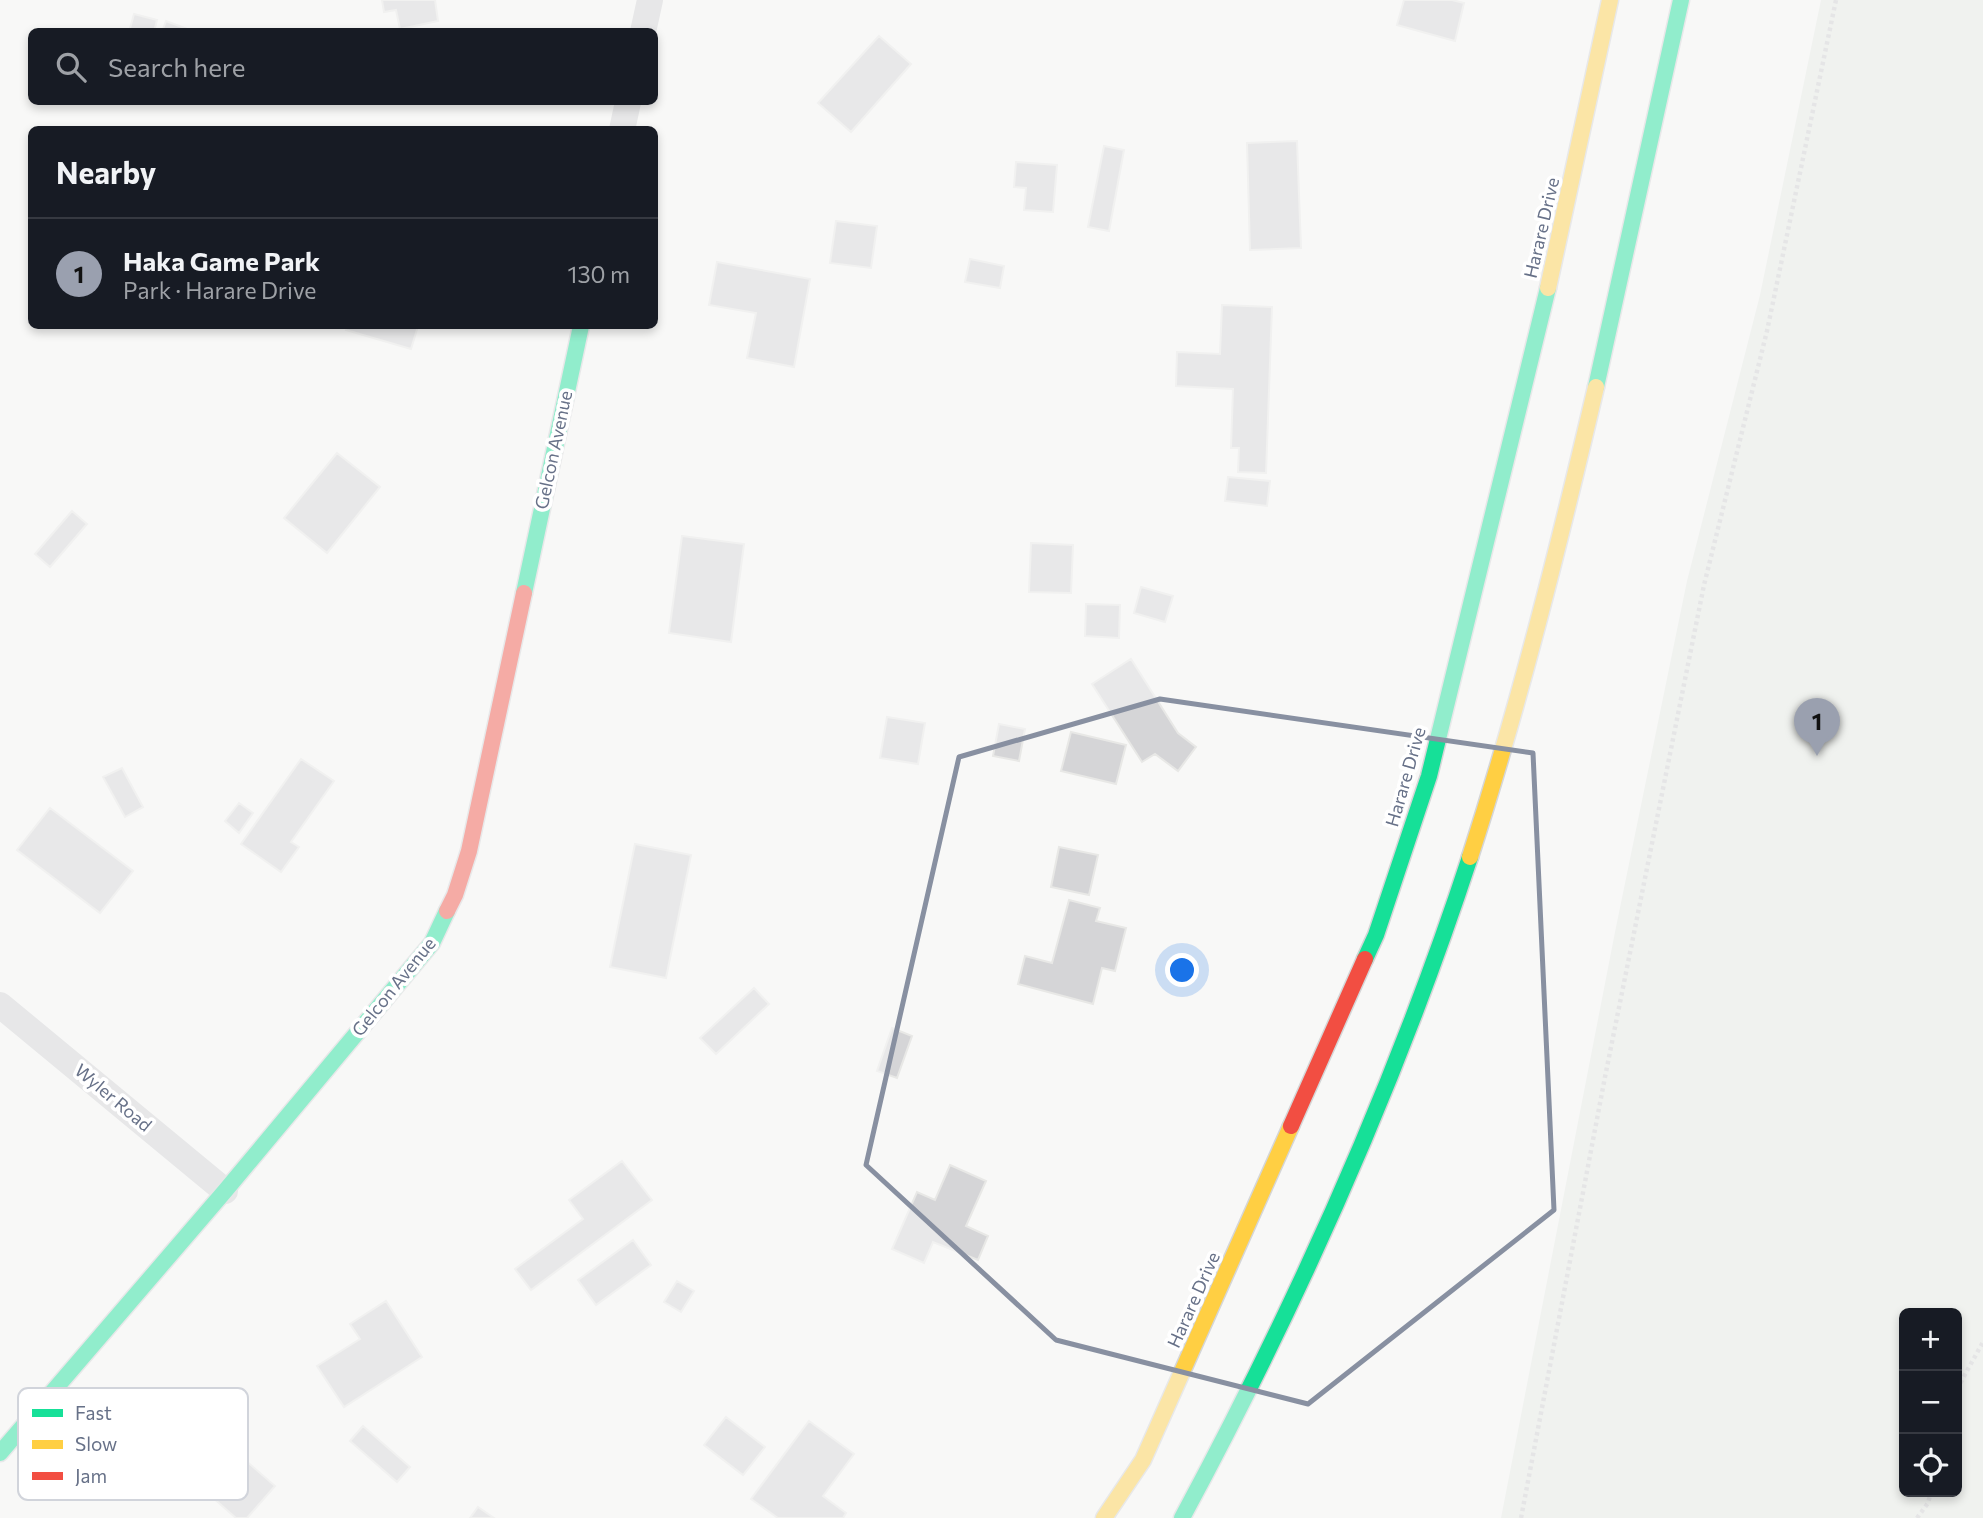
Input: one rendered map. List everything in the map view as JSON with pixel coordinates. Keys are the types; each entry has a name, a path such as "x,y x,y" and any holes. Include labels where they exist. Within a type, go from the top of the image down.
{"street":[{"path":"644,28 649,0"},
{"name":"Harare Drive","path":"1104,1518 1143,1460 1376,935 1429,776 1561,234 1610,0"},
{"path":"1182,1518 1274,1344 1402,1049 1496,776 1540,622 1655,128 1681,0"},
{"path":"623,126 627,105"},
{"name":"Gelcon Avenue","path":"56,1388 432,943 455,895 472,837 579,329"},
{"name":"Wyler Road","path":"0,1005 225,1191"},
{"name":"Gelcon Avenue","path":"0,1453 18,1432"}],"path":[{"path":"1521,1518 1608,1064 1704,586 1768,331 1836,0"},
{"path":"1962,1380 1983,1342"},
{"path":"1917,1518 1930,1497"}],"highlighted area":[{"path":"1160,699 1533,753 1554,1210 1308,1404 1056,1340 866,1165 959,757"}],"shaded area":[{"path":"1821,0 1983,0 1983,1518 1501,1518 1615,932 1687,581 1760,295"}],"building":[{"path":"382,0 435,0 438,21 400,28 396,10 384,12"},
{"path":"1404,0 1452,0 1464,3 1455,41 1397,25"},
{"path":"134,14 157,20 155,28 130,28"},
{"path":"166,21 184,28 163,28"},
{"path":"879,36 911,64 851,132 818,103"},
{"path":"1297,141 1301,248 1250,250 1247,143"},
{"path":"1104,146 1124,150 1109,231 1088,227"},
{"path":"1016,162 1057,165 1053,212 1024,210 1026,188 1014,187"},
{"path":"836,221 877,226 871,268 830,263"},
{"path":"970,259 1004,266 1000,288 965,282"},
{"path":"717,262 810,279 794,367 747,358 756,313 709,305"},
{"path":"1222,305 1272,307 1266,473 1238,472 1239,448 1231,448 1233,389 1176,386 1177,352 1220,354"},
{"path":"346,329 417,329 411,349"},
{"path":"337,453 380,487 327,553 284,518"},
{"path":"1228,477 1270,481 1267,506 1225,501"},
{"path":"72,511 87,524 50,567 35,554"},
{"path":"682,536 744,544 731,642 669,633"},
{"path":"1031,543 1073,545 1071,593 1029,592"},
{"path":"1141,587 1173,596 1165,622 1134,613"},
{"path":"1086,604 1120,605 1119,638 1085,636"},
{"path":"1131,659 1178,733 1196,747 1178,771 1155,754 1142,762 1092,684"},
{"path":"887,717 925,723 918,764 880,758"},
{"path":"999,724 1025,729 1019,761 993,756"},
{"path":"1071,732 1126,745 1116,784 1061,771"},
{"path":"301,759 334,781 291,842 299,847 281,872 241,844"},
{"path":"122,768 143,807 125,817 103,777"},
{"path":"239,803 253,813 239,833 225,821"},
{"path":"50,808 133,871 100,913 17,850"},
{"path":"635,844 691,855 666,978 610,967"},
{"path":"1059,847 1098,855 1089,895 1051,887"},
{"path":"1069,900 1100,908 1096,921 1126,928 1115,971 1102,968 1093,1004 1018,984 1025,956 1052,963"},
{"path":"754,988 769,1004 716,1054 700,1038"},
{"path":"892,1028 912,1036 897,1078 877,1071"},
{"path":"622,1161 652,1200 531,1290 515,1269 583,1219 569,1200"},
{"path":"950,1165 986,1181 966,1226 988,1236 978,1260 933,1242 924,1263 892,1249 917,1192 935,1200"},
{"path":"633,1240 651,1265 596,1305 578,1280"},
{"path":"677,1281 694,1291 681,1312 664,1302"},
{"path":"386,1301 422,1357 344,1407 317,1366 360,1339 350,1324"},
{"path":"726,1417 765,1447 743,1475 704,1445"},
{"path":"809,1421 854,1454 823,1496 846,1513 843,1518 778,1518 751,1499"},
{"path":"363,1426 410,1467 397,1482 350,1441"},
{"path":"248,1463 275,1486 247,1518 236,1518 215,1500 248,1500"},
{"path":"478,1507 494,1518 470,1518"}],"traffic: fast":[{"path":"1596,387 1681,0"},
{"path":"1365,959 1376,935 1429,776 1548,288"},
{"path":"524,593 580,329"},
{"path":"1182,1518 1265,1357 1341,1194 1409,1027 1470,857"},
{"path":"56,1388 432,943 447,911"},
{"path":"0,1453 18,1432"}],"traffic: slow":[{"path":"1548,288 1610,0"},
{"path":"1470,857 1538,623 1596,387"},
{"path":"1104,1518 1143,1460 1291,1126"}],"traffic: jam":[{"path":"447,911 469,851 524,593"},
{"path":"1291,1126 1365,959"}],"place":[{"name":"Haka Game Park","path":"1817,756"}]}
